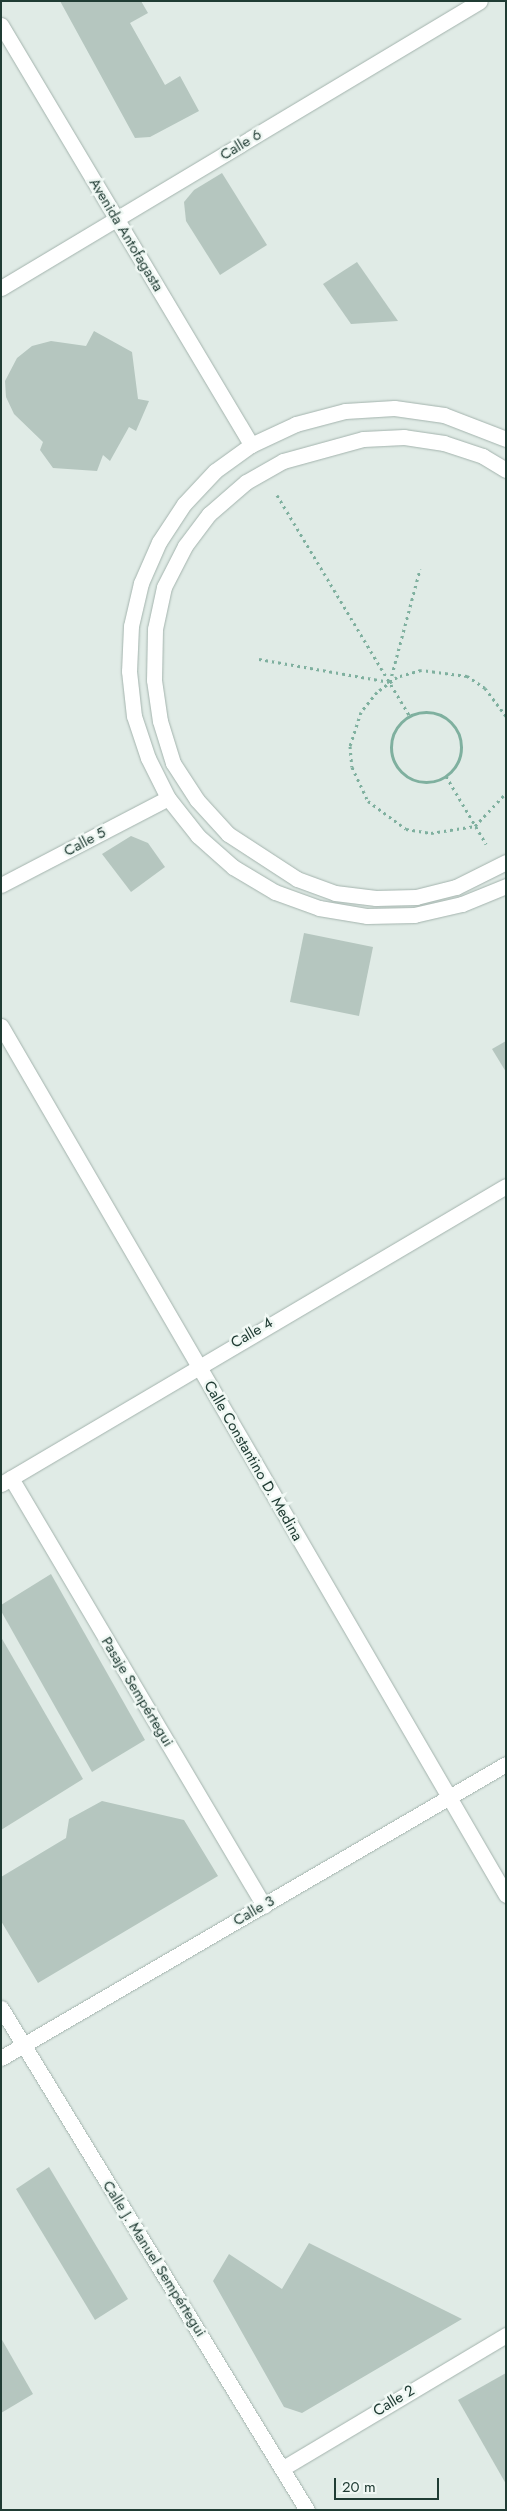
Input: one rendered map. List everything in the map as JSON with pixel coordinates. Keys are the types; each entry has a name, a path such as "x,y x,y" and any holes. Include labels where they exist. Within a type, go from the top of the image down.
{"street":[{"name":"Calle 6","path":"1,288 480,1"},
{"name":"Avenida Antofagasta","path":"1,25 251,445"},
{"path":"506,440 444,415 394,408 345,411 296,424 251,445 215,471 184,504 159,542 141,582 131,626 129,671 134,716 148,758 168,798 198,836 233,867 274,892 320,908 367,916 414,914 462,904 506,886"},
{"path":"506,470 483,456 444,443 404,437 363,439 283,461 246,482 209,514 185,546 164,587 155,629 154,680 160,721 174,762 197,800 228,834 297,879 335,893 376,898 416,897 456,887 506,862"},
{"name":"Calle 5","path":"1,885 168,798"},
{"name":"Calle Constantino D. Medina","path":"1,1026 506,1895"},
{"name":"Calle 4","path":"6,1481 198,1364 506,1186"},
{"name":"Pasaje Sempértegui","path":"6,1481 264,1906"},
{"name":"Calle 3","path":"1,2058 22,2044 264,1906 506,1764"},
{"name":"Calle J. Manuel Sempértegui","path":"1,2008 307,2510"},
{"name":"Calle 2","path":"283,2468 506,2335"}],"path":[{"path":"273,488 410,716"},
{"path":"390,682 420,569"},
{"path":"259,659 390,682"},
{"path":"506,716 485,688 467,676 421,670 390,682 376,692 353,728 351,760 359,786 382,815 406,829 431,833 476,826 506,793"},
{"path":"440,715 455,729 458,760 446,776 427,783 407,777 400,770 392,740 410,716 440,715"},
{"path":"446,776 488,847"}],"building":[{"path":"60,1 141,1 148,13 130,23 165,85 180,76 199,111 150,137 135,138"},
{"path":"222,173 267,245 220,275 186,221 184,202 194,190"},
{"path":"357,262 398,321 351,324 323,284"},
{"path":"94,331 132,352 138,399 149,401 136,431 129,427 110,461 103,455 97,471 53,468 40,450 43,442 14,414 6,397 5,381 17,358 32,346 51,341 86,346"},
{"path":"131,836 148,843 165,867 131,892 102,854"},
{"path":"304,933 373,947 359,1016 290,1002"},
{"path":"506,1041 506,1072 492,1049"},
{"path":"51,1574 145,1740 92,1772 1,1611 1,1605"},
{"path":"1,1637 83,1779 1,1830"},
{"path":"102,1801 184,1820 218,1876 38,1983 1,1921 1,1877 66,1838 69,1819"},
{"path":"49,2167 128,2299 95,2320 16,2189"},
{"path":"309,2243 462,2319 302,2413 284,2407 213,2281 229,2254 282,2289"},
{"path":"1,2338 33,2394 1,2413"},
{"path":"506,2373 506,2484 458,2400"}]}
